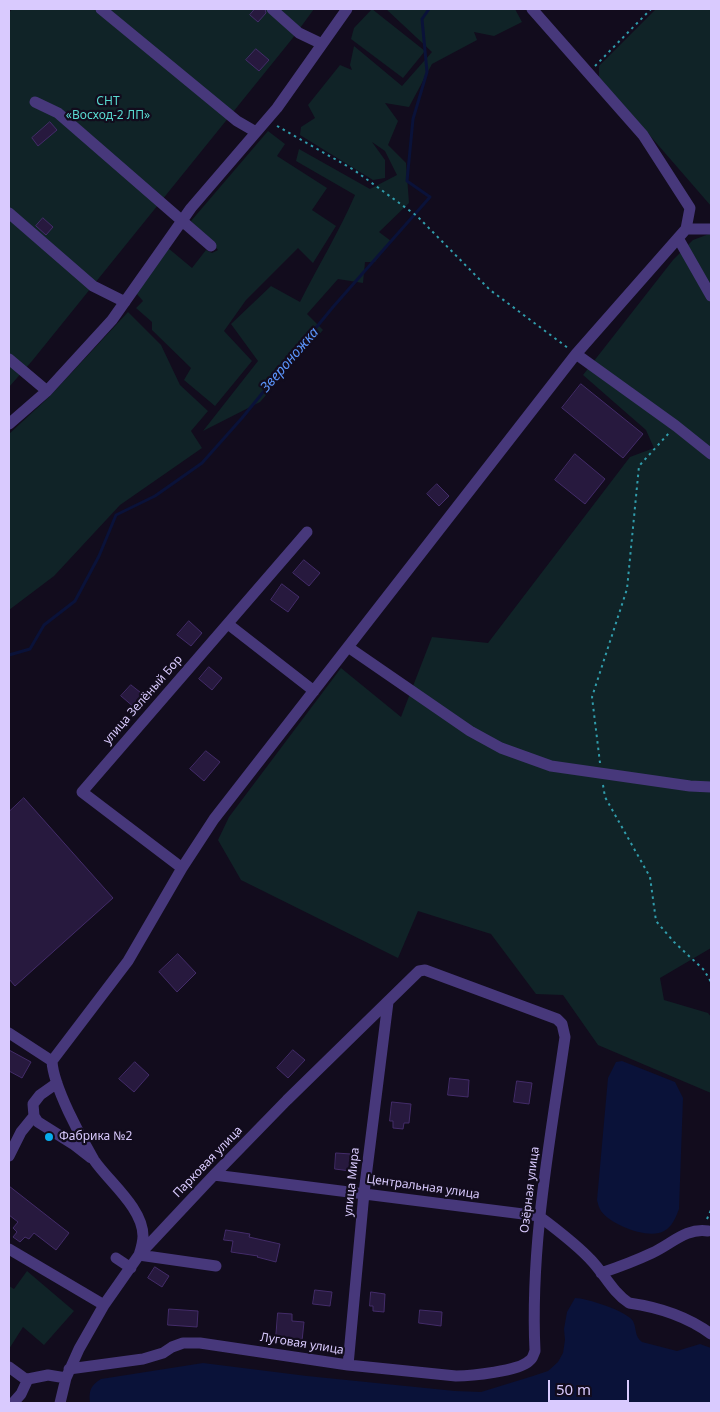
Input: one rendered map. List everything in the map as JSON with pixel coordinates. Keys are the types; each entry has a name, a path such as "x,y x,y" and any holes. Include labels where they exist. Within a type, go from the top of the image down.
{"street":[{"path":"101,9 237,121 256,132"},
{"path":"272,9 299,33 322,44"},
{"path":"9,424 46,391 112,320 191,208 267,120 347,9"},
{"path":"216,1266 140,1256 143,1235 136,1211 95,1160 68,1110 53,1072 52,1061 128,961 182,868 214,819 576,354 686,228 690,208 643,135 588,74 539,11"},
{"path":"35,102 58,113 211,246"},
{"path":"9,213 93,286 125,302"},
{"path":"686,228 711,229"},
{"path":"678,238 711,296"},
{"path":"576,354 676,426 711,454"},
{"path":"9,359 46,391"},
{"name":"улица Зелёный Бор","path":"182,868 82,792 307,532"},
{"path":"228,624 314,691"},
{"path":"348,647 470,731 501,748 551,766 711,787"},
{"name":"Парковая улица","path":"60,1403 68,1374 79,1349 104,1305 140,1256 214,1175 287,1100 419,971 425,970 557,1019 562,1024"},
{"name":"улица Мира","path":"348,1365 364,1193 388,1002"},
{"name":"Озёрная улица","path":"532,1359 534,1351 533,1293 539,1216 565,1037 562,1024"},
{"path":"9,1033 52,1061"},
{"path":"57,1083 40,1095 34,1104 34,1116 38,1122 95,1160"},
{"path":"9,1156 20,1132 34,1116"},
{"name":"Центральная улица","path":"214,1175 539,1216"},
{"path":"539,1216 573,1242 614,1290 629,1303 680,1316 711,1334"},
{"path":"601,1273 626,1265 653,1253 691,1231 708,1231"},
{"path":"9,1249 104,1305"},
{"path":"116,1258 131,1268"},
{"name":"Луговая улица","path":"28,1379 48,1374 68,1374 144,1359 184,1343 200,1342 348,1365 469,1376 520,1367 532,1359"},
{"path":"9,1367 28,1379 21,1394 13,1403"}],"path":[{"path":"588,74 651,9"},
{"path":"267,120 354,170 414,214 490,290 576,354"},
{"path":"676,426 639,466 627,589 592,697 605,797 650,877 656,921 674,942 704,970 711,982"}],"green space":[{"name":"СНТ «Восход-2 ЛП»","path":"12,9 314,9 292,39 9,387 9,13"},
{"path":"372,9 425,51 403,78 351,39 354,28"},
{"path":"386,9 515,9 522,22 494,36 474,32 477,40 432,64 409,107 385,103 398,121 388,145 406,163 409,203 379,232 391,241 375,262 365,262 363,283 338,279 307,314 323,330 260,402 203,431 258,361 231,324 271,286 300,302 355,195 296,161 299,149 370,189 397,175 385,151 372,142 385,160 385,178 373,180 300,135 301,127 315,118 308,105 340,65 352,70 350,65 354,46 402,86 432,52"},
{"path":"656,9 711,9 711,206 599,77 599,66"},
{"path":"268,131 285,144 277,156 327,188 312,210 336,226 313,263 298,248 246,300 224,331 252,361 215,406 184,380 191,368 152,330 152,322 136,308 143,301 136,293 168,248 192,268 206,250 212,253 218,250 191,221"},
{"path":"711,234 711,948 660,978 664,1000 708,1013 711,1017 711,1093 598,1045 563,995 536,994 491,934 418,911 398,958 241,880 218,840 229,817 341,668 401,717 432,637 488,643 630,457 654,448 646,430 583,375 673,260 693,240"},
{"path":"128,312 161,345 180,385 208,411 191,431 202,448 120,505 54,576 9,610 9,434 49,397"},
{"path":"27,1271 74,1311 44,1345 23,1327 9,1349 9,1286 14,1289"}],"shaded area":[{"path":"622,1061 675,1082 683,1098 679,1209 669,1227 657,1233 649,1234 621,1226 601,1211 597,1200 608,1078 616,1062"},
{"path":"575,1298 588,1300 623,1313 633,1321 638,1337 642,1342 677,1351 700,1344 711,1348 711,1403 90,1403 91,1389 101,1379 203,1363 307,1376 481,1392 548,1371 558,1362 563,1353 567,1312"}],"building":[{"path":"255,9 265,9 266,13 258,22 250,15"},
{"path":"256,49 269,60 259,71 246,60"},
{"path":"50,122 57,130 38,146 32,138"},
{"path":"43,218 53,227 46,235 36,226"},
{"path":"581,384 643,434 623,458 562,408"},
{"path":"575,454 605,479 585,504 555,480"},
{"path":"437,484 449,496 439,506 427,494"},
{"path":"304,560 320,573 309,586 293,573"},
{"path":"282,584 299,597 288,612 271,600"},
{"path":"189,621 202,633 191,646 177,635"},
{"path":"209,667 222,678 212,690 199,679"},
{"path":"131,685 145,696 135,708 121,696"},
{"path":"206,751 220,762 204,781 190,769"},
{"path":"24,798 113,898 15,986 9,979 9,812"},
{"path":"178,954 196,973 177,992 159,972"},
{"path":"9,1050 31,1062 22,1078 9,1071"},
{"path":"293,1050 305,1060 288,1078 277,1068"},
{"path":"135,1062 149,1075 134,1092 119,1079"},
{"path":"450,1078 469,1080 468,1097 448,1095"},
{"path":"517,1081 532,1083 529,1104 514,1102"},
{"path":"392,1102 411,1104 409,1123 404,1123 403,1129 393,1128 393,1121 390,1121"},
{"path":"336,1153 351,1154 350,1171 335,1169"},
{"path":"9,1186 69,1233 56,1250 34,1233 29,1239 25,1237 20,1242 13,1237 17,1232 13,1228 18,1222 9,1215"},
{"path":"226,1230 250,1234 249,1237 280,1244 276,1262 258,1256 231,1252 233,1241 224,1240"},
{"path":"155,1267 169,1276 162,1287 148,1278"},
{"path":"315,1290 332,1292 330,1306 313,1304"},
{"path":"371,1292 385,1294 384,1312 373,1311 373,1306 370,1306"},
{"path":"169,1309 198,1311 197,1327 168,1325"},
{"path":"420,1310 442,1312 441,1326 419,1323"},
{"path":"278,1313 292,1314 292,1321 304,1322 302,1341 276,1339"}],"waterway":[{"name":"Звероножка","path":"9,655 30,649 44,625 75,601 99,556 116,515 155,496 202,463 242,418 333,307 430,197 407,181 413,119 427,72 422,19 429,9"}],"place":[{"name":"Фабрика №2","path":"49,1137"}]}
